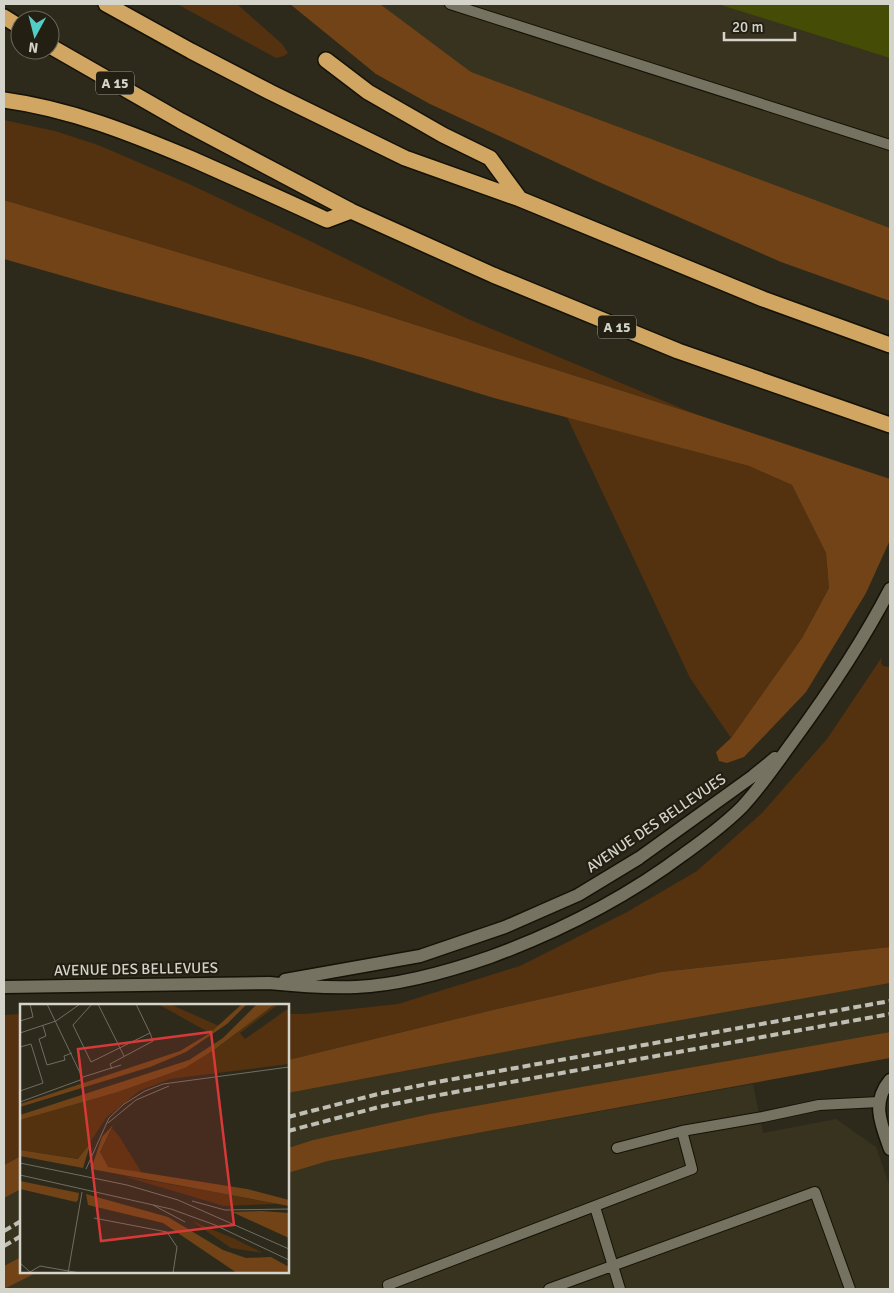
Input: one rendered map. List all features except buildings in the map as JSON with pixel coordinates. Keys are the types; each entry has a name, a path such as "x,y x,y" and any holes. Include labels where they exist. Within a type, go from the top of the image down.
{"highway":[{"path":"106,4 191,51 388,150 435,170 520,199 763,299 890,345"},
{"name":"A 15","path":"60,52 181,121 351,210 493,275 678,351 890,425"},
{"path":"326,60 368,92 443,135 490,158 520,199"},
{"path":"4,100 52,108 131,133 327,220 351,210"}],"street":[{"name":"AVENUE DES BELLEVUES","path":"4,987 269,983 313,987 357,987 421,978 487,958 568,926 630,892 663,871 716,831 742,806 764,782 818,708 853,655 890,589"},
{"name":"AVENUE DES BELLEVUES","path":"269,983 420,956 505,927 546,909 578,894 639,858 753,776 792,742"},
{"path":"890,1080 879,1102 879,1115 890,1149"}],"lane":[{"path":"450,4 890,146"},
{"path":"617,1148 682,1130 763,1117 819,1105 879,1102"},
{"path":"389,1289 388,1285 692,1169 682,1130"},
{"path":"549,1289 816,1192 850,1289"},
{"path":"594,1207 620,1289"}],"shaded area":[{"path":"177,4 237,4 282,44 288,53 276,58"},
{"path":"290,4 380,4 471,72 890,228 890,301 781,262 592,179 430,104 376,74"},
{"path":"380,4 890,4 890,228 471,72"},
{"path":"4,120 55,131 98,145 189,184 468,319 695,414 350,304 4,200"},
{"path":"4,200 350,304 695,414 890,479 890,540 866,593 806,692 744,757 727,763 719,761 716,752 731,738 802,638 829,588 826,553 792,485 749,466 494,398 364,358 4,259"},
{"path":"567,417 749,466 792,485 826,553 829,588 802,638 731,738 690,678"},
{"path":"882,657 881,663 883,666 890,667 890,947 661,972 497,1009 289,1060 289,1014 398,1004 520,966 627,912 697,871 762,813 827,739"},
{"path":"890,947 890,983 568,1040 289,1093 289,1060 497,1009 661,972"},
{"path":"890,983 890,1032 430,1114 313,1140 289,1148 289,1093 568,1040"},
{"path":"20,1014 20,1157 4,1165 4,1015"},
{"path":"890,1032 890,1058 328,1161 289,1173 289,1148 313,1140 430,1114"},
{"path":"753,1084 763,1133 836,1119 876,1147 890,1187 890,1289 4,1289 36,1273 289,1273 289,1173 328,1161"},
{"path":"20,1157 20,1190 4,1198 4,1165"},
{"path":"20,1190 20,1258 4,1266 4,1198"},
{"path":"20,1258 20,1273 36,1273 4,1289 4,1266"}],"railway":[{"path":"289,1117 378,1094 437,1082 890,1001"},
{"path":"289,1131 379,1107 439,1095 890,1014"},
{"path":"4,1231 20,1222"},
{"path":"4,1246 20,1237"}]}
